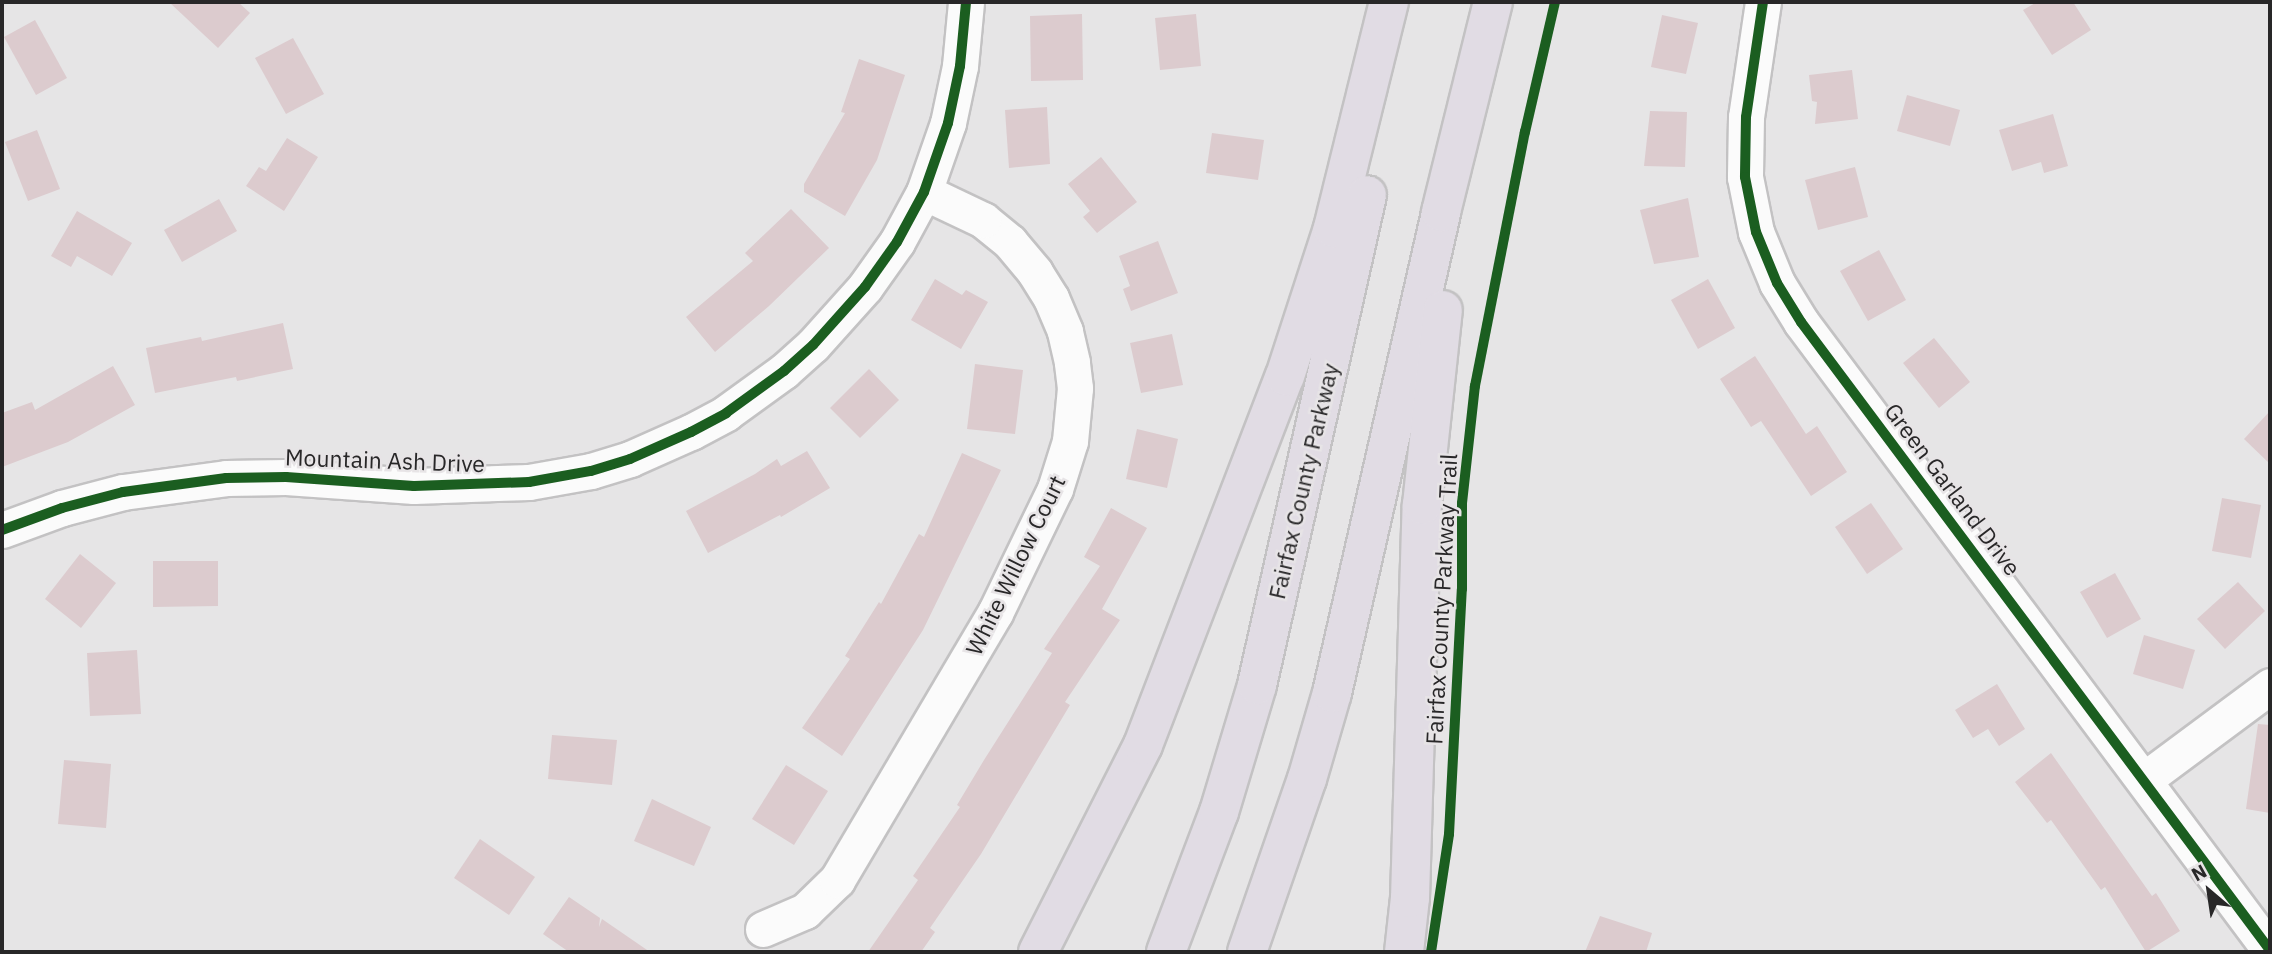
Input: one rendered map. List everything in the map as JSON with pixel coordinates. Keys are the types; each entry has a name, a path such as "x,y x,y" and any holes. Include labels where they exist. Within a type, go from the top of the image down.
{"highway":[{"path":"1038,952 1075,884 1143,745 1285,376 1333,228 1389,2"},
{"name":"Fairfax County Parkway","path":"1166,952 1219,812 1257,685 1411,2"},
{"path":"1247,952 1307,779 1332,693 1441,212 1478,73 1493,2"},
{"path":"1404,952 1410,898 1418,590 1429,425 1442,314 1460,219 1478,73"}],"street":[{"name":"Mountain Ash Drive","path":"2,530 62,508 177,482 286,477 414,486 479,486 529,482 591,471 629,459 663,446 726,413 784,371 813,345 865,287 897,242 924,192 948,123 960,66 966,2"},
{"name":"Green Garland Drive","path":"1763,2 1746,117 1745,177 1756,232 1777,283 1801,322 2145,779 2270,950"},
{"name":"White Willow Court","path":"763,929 805,911 837,880 995,613 1055,489 1070,441 1074,402 1072,362 1065,331 1051,299 1035,272 1001,235 964,209 924,192"},
{"path":"2145,779 2270,686"}],"building":[{"path":"169,2 238,2 250,13 218,48"},
{"path":"2037,2 2073,2 2091,30 2052,55 2023,10"},
{"path":"1082,14 1083,80 1031,81 1030,16"},
{"path":"1196,14 1201,66 1160,70 1155,18"},
{"path":"1662,15 1698,23 1686,74 1651,67"},
{"path":"35,20 67,78 36,95 4,37"},
{"path":"293,38 324,94 286,114 255,58"},
{"path":"859,59 905,75 877,160 845,216 804,192 804,184 845,113 841,112"},
{"path":"1852,70 1858,119 1815,124 1817,102 1812,101 1809,75"},
{"path":"1907,95 1960,110 1950,146 1897,131"},
{"path":"1047,107 1050,164 1009,168 1005,110"},
{"path":"1650,111 1687,112 1685,167 1644,166"},
{"path":"2053,114 2068,166 2044,173 2041,162 2012,171 1999,130"},
{"path":"37,130 60,189 28,201 5,142"},
{"path":"1212,133 1264,140 1258,180 1206,173"},
{"path":"287,138 318,157 284,211 246,186 259,167 266,171"},
{"path":"1101,157 1137,202 1097,233 1083,217 1090,211 1068,184"},
{"path":"1855,167 1868,217 1818,230 1805,180"},
{"path":"1688,198 1699,257 1654,264 1640,210"},
{"path":"219,199 237,231 182,262 164,230"},
{"path":"791,209 829,248 769,306 715,352 686,317 753,261 745,253"},
{"path":"77,211 132,243 112,276 77,256 71,267 51,256"},
{"path":"1158,241 1178,293 1131,311 1123,289 1130,286 1119,256"},
{"path":"1879,250 1906,300 1868,321 1840,271"},
{"path":"935,279 962,295 966,290 988,302 961,349 911,320"},
{"path":"1708,279 1735,328 1698,349 1671,300"},
{"path":"283,323 293,369 237,381 236,377 155,393 146,348 201,337 202,341"},
{"path":"1172,334 1183,385 1141,393 1130,343"},
{"path":"1934,338 1970,382 1939,408 1903,363"},
{"path":"1755,356 1806,434 1817,426 1847,472 1811,496 1761,421 1751,427 1720,379"},
{"path":"975,364 1023,370 1015,434 967,429"},
{"path":"113,366 135,405 68,442 2,467 2,413 32,402 35,410"},
{"path":"869,369 899,400 860,438 830,408"},
{"path":"2270,411 2270,464 2244,439"},
{"path":"1137,429 1178,439 1167,488 1126,479"},
{"path":"807,451 830,488 781,517 780,515 708,553 686,511 755,474 777,459 781,466"},
{"path":"962,453 1001,470 923,630 842,756 802,728 850,659 845,656 879,602 881,604 919,534 924,537"},
{"path":"2222,498 2261,505 2251,558 2212,551"},
{"path":"1871,503 1903,549 1867,574 1835,527"},
{"path":"1111,508 1147,528 1102,609 1120,620 1065,702 1070,705 981,854 930,928 935,932 921,952 868,952 918,880 913,876 960,807 957,805 1052,653 1044,649 1100,566 1084,557"},
{"path":"80,554 116,583 81,628 45,599"},
{"path":"153,561 218,561 218,606 153,607"},
{"path":"2115,573 2141,619 2107,638 2080,592"},
{"path":"2238,582 2265,611 2225,649 2197,619"},
{"path":"2144,635 2195,650 2183,689 2133,674"},
{"path":"137,650 141,714 90,716 87,653"},
{"path":"1997,684 2025,729 1999,746 1988,729 1973,738 1955,710"},
{"path":"2258,724 2270,725 2270,813 2246,809"},
{"path":"552,735 617,740 612,785 548,779"},
{"path":"2051,753 2152,896 2156,893 2180,931 2146,952 2105,887 2101,890 2051,820 2047,823 2015,782"},
{"path":"64,760 111,764 106,828 58,824"},
{"path":"786,765 828,791 794,845 752,819"},
{"path":"652,799 711,827 694,866 634,841"},
{"path":"480,839 535,877 509,915 454,878"},
{"path":"569,897 600,918 599,927 602,919 650,952 569,952 543,934"},
{"path":"1600,916 1652,933 1646,952 1585,952"}],"cycle path":[{"path":"2,530 62,508 123,492 226,478 286,477 414,486 529,482 591,471 630,459 726,413 784,371 813,345 865,287 897,242 924,192 948,123 960,66 966,2"},
{"name":"Fairfax County Parkway Trail","path":"1431,952 1449,834 1462,589 1462,503 1475,386 1525,132 1555,2"},
{"path":"1763,2 1746,117 1745,177 1756,232 1777,283 1801,322 2270,950"}]}
